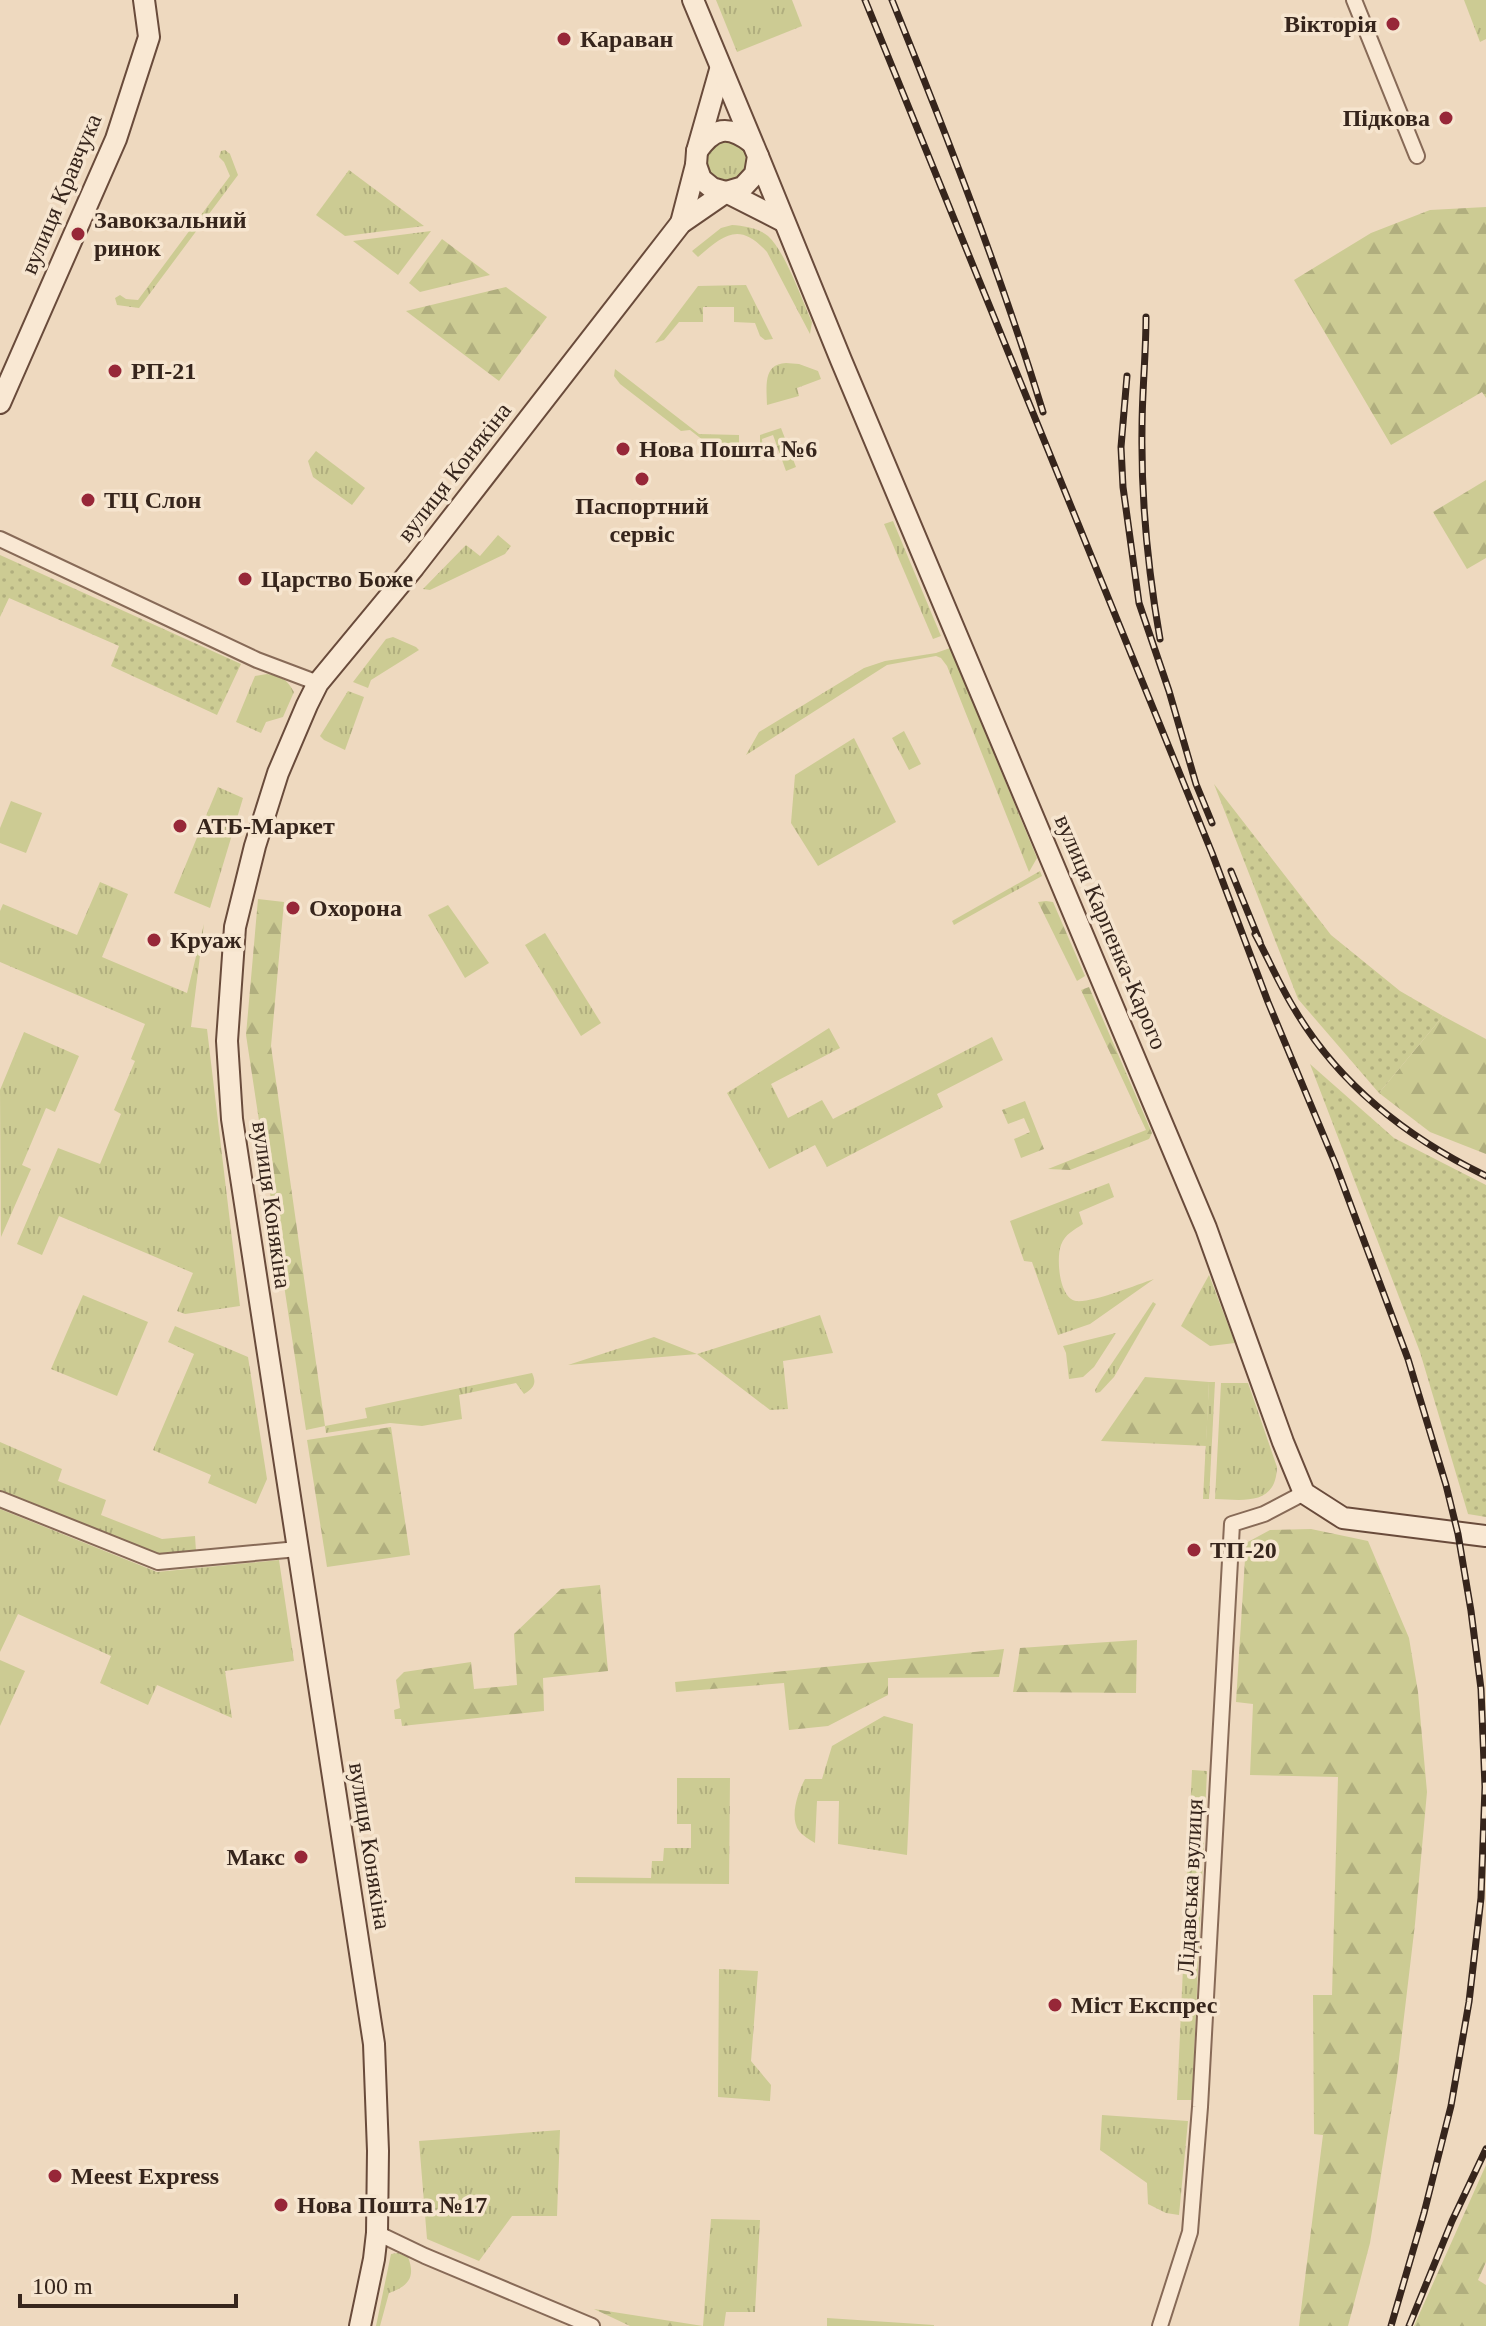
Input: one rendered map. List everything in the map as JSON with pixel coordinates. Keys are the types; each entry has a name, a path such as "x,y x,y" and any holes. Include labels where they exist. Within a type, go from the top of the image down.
{"main road":[{"name":"вулиця Кравчука","path":"0,403 116,139 149,37 144,0"},
{"path":"681,223 720,70 693,0"},
{"name":"вулиця Карпенка-Карого","path":"720,70 1206,1228 1304,1493"},
{"path":"681,223 726,192 743,187 755,174 754,149 738,132 722,130 707,137 696,158 701,179 712,188 726,192 783,221"},
{"name":"вулиця Конякіна","path":"360,2326 377,2233 374,2044 232,1119 227,1041 235,927 255,846 278,773 318,683 414,567 681,223"},
{"path":"1304,1493 1343,1518 1486,1536"}],"street":[{"path":"1354,0 1417,156"},
{"path":"0,539 257,660 318,683"},
{"name":"Лідавська вулиця","path":"1160,2326 1190,2232 1200,2107 1232,1524 1264,1514 1304,1493"},
{"path":"0,1499 158,1562 298,1549"},
{"path":"377,2233 592,2326"}],"green space":[{"path":"716,0 792,0 802,26 737,52"},
{"path":"1464,0 1486,0 1486,39 1480,42"},
{"path":"724,138 747,150 749,163 746,171 734,180 712,177 705,163 707,149"},
{"path":"225,150 230,154 238,175 139,308 117,305 115,298 120,295 138,300 230,176 219,157"},
{"path":"349,170 424,226 345,236 316,215"},
{"path":"1486,207 1486,398 1482,392 1391,445 1294,280 1371,233 1430,210"},
{"path":"732,225 760,231 774,243 787,264 812,322 810,334 767,252 757,242 740,234 732,235 698,257 692,251 721,228"},
{"path":"431,231 398,275 353,241"},
{"path":"442,239 490,275 420,292 409,283"},
{"path":"746,285 773,339 765,340 760,336 755,323 734,322 734,307 703,307 703,322 679,322 664,340 655,343 698,286"},
{"path":"506,287 547,317 499,381 406,311"},
{"path":"778,364 818,371 821,379 797,388 799,396 767,405 769,372"},
{"path":"615,369 699,434 739,435 739,448 760,448 760,435 781,428 796,467 786,471 773,435 762,439 763,451 727,459 690,430 681,431 620,384 614,376"},
{"path":"316,451 365,488 352,505 313,477 308,461"},
{"path":"1486,480 1486,558 1467,569 1433,512"},
{"path":"893,521 941,636 933,639 884,524"},
{"path":"498,535 511,546 505,554 430,590 423,589 466,545 480,556"},
{"path":"0,555 241,664 217,715 111,666 119,646 9,598 0,617"},
{"path":"393,637 419,650 371,680 368,688 353,682 386,639"},
{"path":"950,648 1037,858 1029,872 947,666 941,658 936,656 887,665 746,755 759,732 864,668"},
{"path":"267,674 283,679 294,692 283,717 266,722 261,733 236,722 255,676"},
{"path":"348,691 364,697 345,750 320,736"},
{"path":"904,731 921,764 909,770 892,738"},
{"path":"854,738 896,822 818,866 791,823 795,775"},
{"path":"1214,784 1331,935 1400,991 1443,1016 1379,1093 1298,999"},
{"path":"218,787 243,798 210,908 174,893"},
{"path":"11,801 42,813 26,853 0,843 0,828"},
{"path":"1040,871 1042,876 954,925 952,921"},
{"path":"100,882 128,894 102,957 187,993 204,924 191,1027 207,1029 240,1306 185,1314 177,1311 193,1273 59,1216 42,1255 17,1244 58,1148 100,1164 121,1114 114,1110 135,1061 131,1059 145,1024 0,962 0,911 3,904 77,935"},
{"path":"258,899 284,902 271,1046 325,1426 306,1430 246,1035"},
{"path":"1038,902 1053,902 1085,976 1077,981"},
{"path":"448,905 489,963 465,978 428,915"},
{"path":"545,933 601,1023 581,1036 525,945"},
{"path":"1089,987 1152,1133 1149,1139 1070,1170 1048,1169 1146,1130 1081,990"},
{"path":"1443,1016 1486,1039 1486,1154 1430,1132 1379,1093"},
{"path":"829,1028 840,1048 771,1084 788,1118 822,1100 833,1119 992,1037 1003,1060 937,1094 943,1107 827,1167 815,1145 769,1169 727,1093"},
{"path":"24,1032 79,1056 55,1112 46,1108 22,1165 31,1169 1,1237 0,1090"},
{"path":"1310,1064 1394,1138 1486,1185 1486,1517 1468,1514 1420,1352"},
{"path":"1025,1101 1044,1149 1021,1158 1014,1139 1030,1132 1024,1118 1008,1124 1002,1110"},
{"path":"1109,1183 1114,1197 1079,1212 1083,1224 1067,1235 1061,1245 1059,1268 1062,1285 1070,1298 1083,1301 1154,1279 1090,1324 1058,1335 1032,1262 1024,1261 1010,1221"},
{"path":"1209,1275 1235,1343 1210,1346 1181,1326"},
{"path":"83,1295 148,1322 117,1396 51,1369"},
{"path":"1153,1302 1156,1304 1114,1377 1096,1393 1100,1381"},
{"path":"820,1315 833,1353 783,1361 788,1409 770,1410 697,1354"},
{"path":"175,1326 248,1357 267,1479 256,1504 208,1483 211,1475 153,1450 194,1354 168,1342"},
{"path":"1116,1333 1094,1367 1083,1377 1069,1379 1063,1346"},
{"path":"654,1337 697,1354 568,1365"},
{"path":"532,1373 534,1385 524,1394 516,1383 459,1395 462,1419 422,1426 390,1423 326,1433 325,1426 367,1418 365,1408"},
{"path":"1145,1377 1209,1382 1206,1446 1101,1441"},
{"path":"1209,1382 1215,1382 1209,1499 1203,1499"},
{"path":"1221,1383 1248,1383 1277,1467 1275,1480 1265,1495 1247,1500 1215,1499"},
{"path":"391,1427 410,1555 327,1567 307,1440"},
{"path":"0,1442 62,1469 58,1481 106,1500 101,1515 162,1539 195,1536 196,1551 159,1554 0,1490"},
{"path":"0,1509 157,1572 279,1560 294,1661 225,1671 232,1718 157,1685 148,1705 100,1683 111,1656 18,1614 0,1652"},
{"path":"1311,1529 1368,1541 1409,1638 1418,1692 1427,1792 1397,2076 1370,2243 1348,2326 1299,2326 1323,2135 1314,2134 1313,1995 1332,1995 1338,1777 1250,1775 1253,1704 1236,1702 1246,1543 1270,1530"},
{"path":"600,1585 608,1671 543,1678 544,1711 402,1726 401,1719 395,1719 394,1710 400,1708 396,1680 404,1672 471,1662 474,1689 517,1685 514,1634 561,1589"},
{"path":"1137,1640 1136,1693 1013,1692 1020,1648"},
{"path":"1004,1649 999,1677 888,1678 888,1695 828,1726 789,1730 784,1683 676,1692 675,1682"},
{"path":"0,1660 25,1671 0,1726"},
{"path":"884,1716 913,1724 907,1855 838,1844 839,1801 817,1801 815,1843 799,1831 795,1819 797,1797 805,1779 822,1779 832,1746"},
{"path":"1192,1770 1207,1771 1192,2100 1177,2100"},
{"path":"677,1778 730,1778 729,1884 575,1883 575,1877 651,1878 652,1861 663,1861 664,1848 691,1848 691,1824 677,1824"},
{"path":"719,1969 758,1971 751,2061 771,2085 770,2101 718,2097"},
{"path":"1102,2115 1188,2121 1179,2215 1166,2213 1148,2204 1147,2183 1100,2150"},
{"path":"560,2130 557,2216 512,2216 479,2261 427,2239 419,2141"},
{"path":"1486,2165 1486,2262 1478,2280 1486,2285 1486,2326 1414,2326"},
{"path":"711,2219 760,2220 755,2312 726,2312 724,2326 703,2326"},
{"path":"391,2254 408,2257 411,2276 405,2284 389,2293 380,2326 376,2326"},
{"path":"594,2309 703,2326 630,2326"},
{"path":"827,2318 934,2325 934,2326 827,2326"}],"railway":[{"path":"865,0 1335,1163 1408,1359 1458,1534 1481,1689 1485,1787 1481,1898 1469,2002 1451,2106 1391,2326"},
{"path":"892,0 972,204 1043,412"},
{"path":"1146,317 1142,415 1144,508 1160,639"},
{"path":"1127,376 1121,447 1123,487 1139,603 1196,784 1212,823"},
{"path":"1231,871 1260,942"},
{"path":"1255,934 1290,1001 1333,1063 1403,1127 1486,1176"},
{"path":"1409,2326 1452,2221 1486,2149"}],"place":[{"name":"Вікторія","path":"1393,24"},
{"name":"Караван","path":"564,39"},
{"name":"Підкова","path":"1446,118"},
{"name":"Завокзальний ринок","path":"78,234"},
{"name":"РП-21","path":"115,371"},
{"name":"Нова Пошта №6","path":"623,449"},
{"name":"Паспортний сервіс","path":"642,479"},
{"name":"ТЦ Слон","path":"88,500"},
{"name":"Царство Боже","path":"245,579"},
{"name":"АТБ-Маркет","path":"180,826"},
{"name":"Охорона","path":"293,908"},
{"name":"Круаж","path":"154,940"},
{"name":"ТП-20","path":"1194,1550"},
{"name":"Макс","path":"301,1857"},
{"name":"Міст Експрес","path":"1055,2005"},
{"name":"Meest Express","path":"55,2176"},
{"name":"Нова Пошта №17","path":"281,2205"}]}
